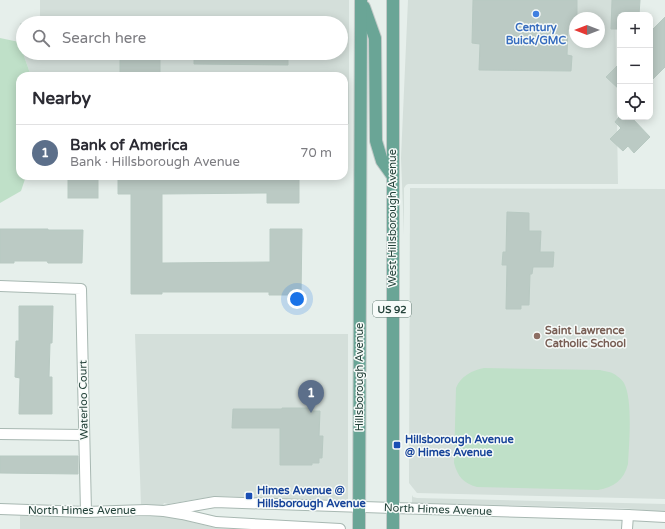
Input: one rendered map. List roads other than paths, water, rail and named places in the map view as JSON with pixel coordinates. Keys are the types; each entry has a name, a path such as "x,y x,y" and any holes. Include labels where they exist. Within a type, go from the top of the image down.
{"main road":[{"path":"361,0 375,38 376,141 382,161 392,175"},
{"name":"Hillsborough Avenue","path":"359,529 361,0"},
{"name":"West Hillsborough Avenue","path":"392,0 393,508"},
{"name":"US 92","path":"393,508 393,529"}],"street":[{"name":"Waterloo Court","path":"0,286 81,289 86,512"},
{"path":"0,434 84,435"},
{"name":"North Himes Avenue","path":"164,511 215,502 665,517"},
{"name":"North Himes Avenue","path":"0,509 86,512 146,510 164,511 216,522 340,529"},
{"path":"627,529 628,515"}],"place":[{"name":"Century Buick/GMC","path":"536,14"},
{"name":"Saint Lawrence Catholic School","path":"537,336"},
{"name":"Bank of America","path":"311,413"},
{"name":"Hillsborough Avenue @ Himes Avenue","path":"397,445"},
{"name":"Himes Avenue @ Hillsborough Avenue","path":"249,496"}]}
